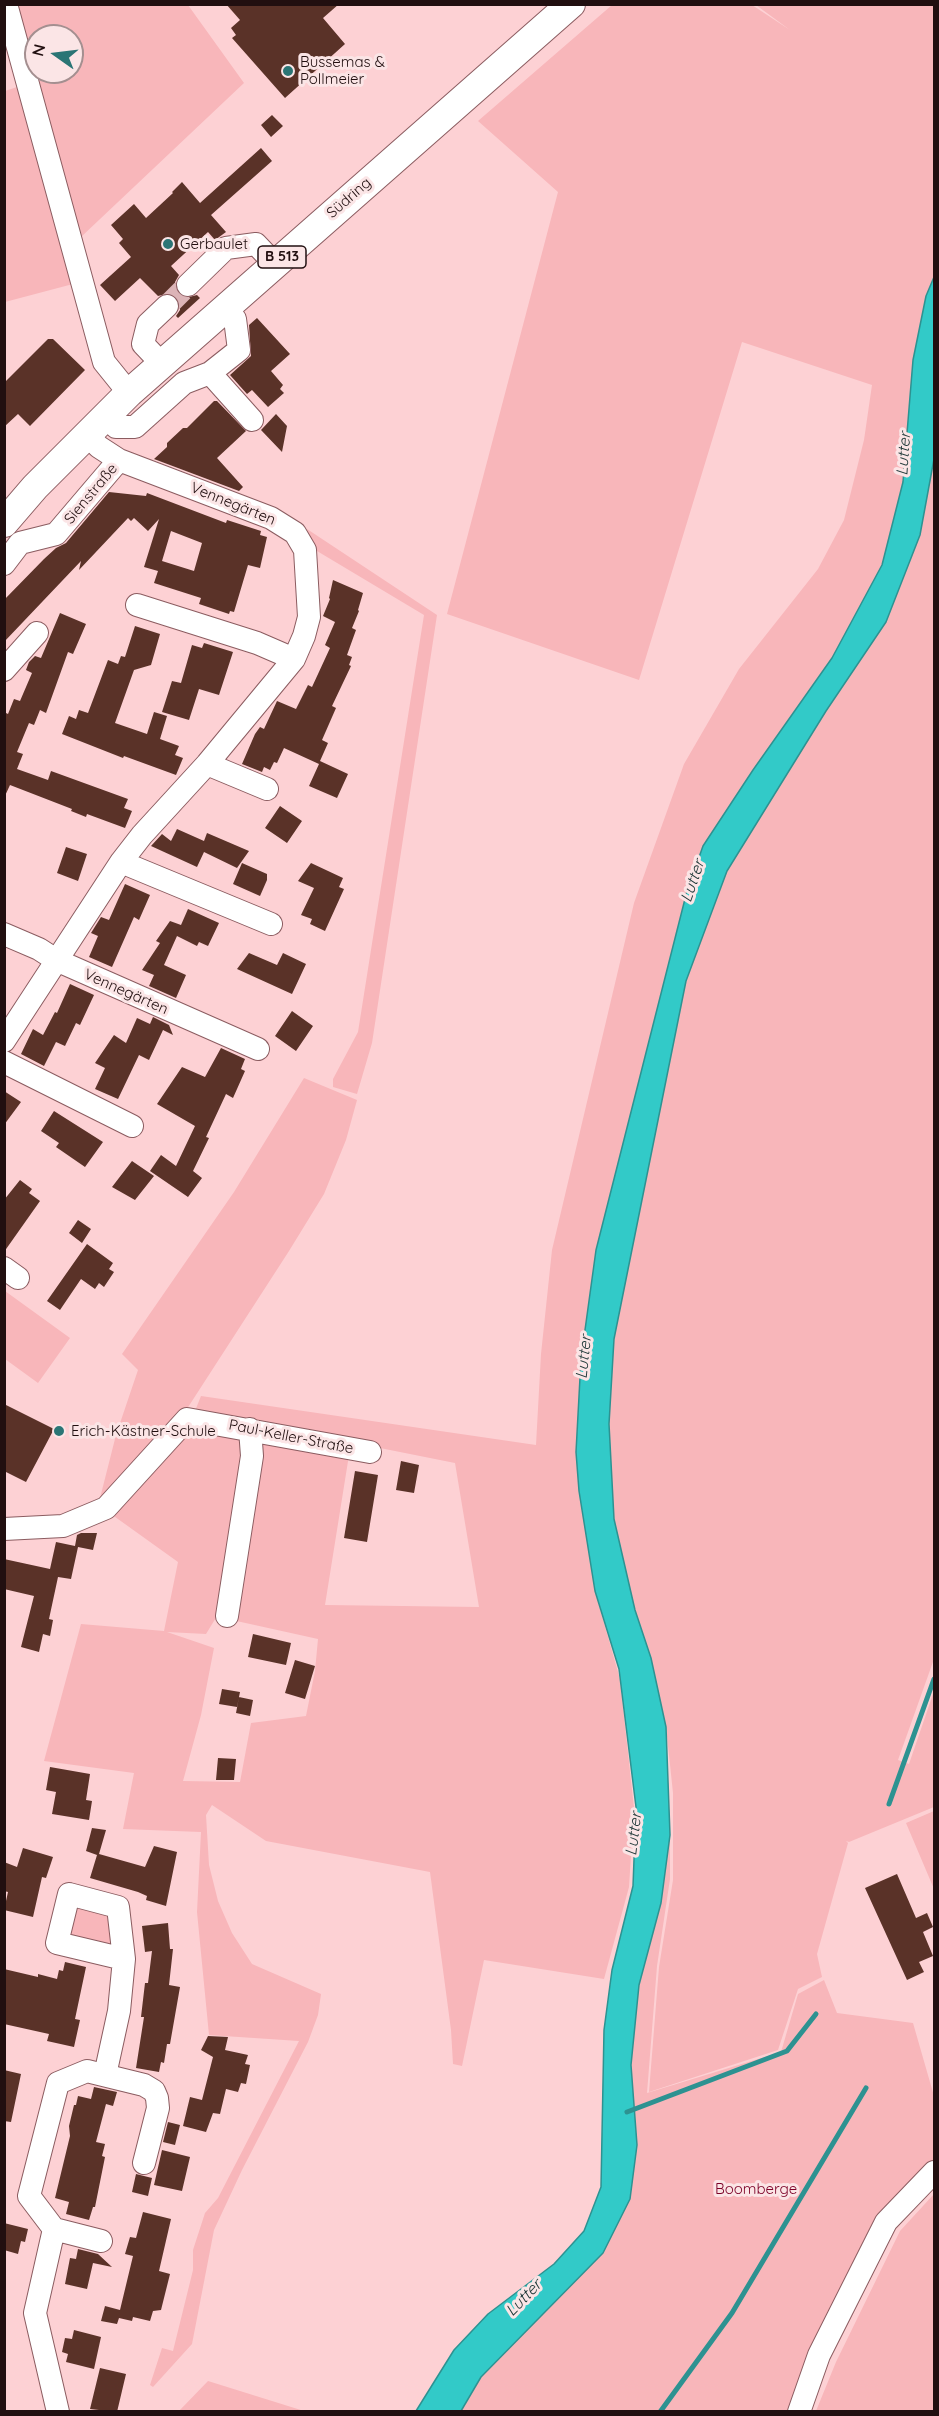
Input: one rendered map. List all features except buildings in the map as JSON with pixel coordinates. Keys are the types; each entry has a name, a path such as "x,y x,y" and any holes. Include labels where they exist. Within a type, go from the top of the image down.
{"main road":[{"name":"Südring","path":"4,523 35,487 129,393 571,4"}],"street":[{"path":"6,4 104,362 129,393"},
{"path":"188,285 226,248 256,244 275,264"},
{"path":"162,364 143,344 148,324 166,306"},
{"path":"96,425 135,427 184,383 210,373 239,350 235,319 225,308"},
{"path":"210,373 252,420"},
{"name":"Vennegärten","path":"4,1041 121,862 142,835 207,765 294,659 304,636 309,616 305,550 295,533 271,518 119,460 99,447 96,425"},
{"name":"Sienstraße","path":"4,564 21,543 56,534 119,460"},
{"path":"137,605 256,643 294,659"},
{"path":"4,670 37,633"},
{"path":"207,765 267,789"},
{"path":"121,862 271,924"},
{"path":"4,934 39,949 56,960"},
{"name":"Vennegärten","path":"56,960 258,1049"},
{"path":"4,1062 132,1126"},
{"name":"Paul-Keller-Straße","path":"4,1529 63,1526 106,1508 187,1419 369,1452"},
{"path":"227,1616 252,1456 250,1429"},
{"path":"105,2074 119,2011 124,1959"},
{"path":"101,2241 54,2229 29,2196 58,2083 87,2071 144,2085 154,2091 158,2098 158,2108 144,2163"},
{"path":"799,2412 819,2355 886,2222 934,2172"},
{"path":"54,2229 35,2313 58,2412"}],"green space":[{"path":"15,5 188,5 244,83 81,237 37,84 84,84 84,24 24,24 24,37"},
{"path":"612,5 752,5 790,30 756,5 934,5 934,277 926,296 913,360 903,482 882,565 832,658 753,770 703,847 687,891 596,1250 581,1359 576,1452 579,1491 595,1591 620,1679 634,1808 629,1887 604,1979 484,1960 462,2066 453,2064 451,2030 430,1872 266,1841 212,1805 206,1815 209,1865 218,1901 232,1933 252,1964 321,1994 318,2015 308,2042 214,2230 192,2344 153,2387 150,2385 162,2348 173,2351 193,2270 193,2250 205,2213 218,2198 299,2041 209,2035 197,1912 201,1832 123,1829 134,1773 44,1761 81,1624 164,1631 178,1562 111,1514 186,1428 247,1438 225,1603 206,1634 167,1632 214,1648 201,1715 183,1781 240,1782 251,1723 306,1716 315,1671 318,1639 232,1620 260,1436 349,1455 325,1605 479,1607 455,1463 195,1411 201,1396 536,1445 541,1354 552,1250 634,903 684,764 739,669 818,569 844,520 864,440 872,385 742,342 639,680 447,614 558,192 478,121"},
{"path":"20,86 73,284 5,302 5,91"},
{"path":"934,377 934,459 933,400"},
{"path":"934,459 934,1659 898,1760 909,1764 934,1691 934,1807 849,1842 846,1841 848,1843 817,1954 822,1977 798,1989 778,2050 649,2092 659,1967 673,1880 673,1793 666,1727 650,1654 635,1610 614,1519 609,1424 614,1339 686,981 727,871 826,711 886,622 920,535"},
{"path":"307,529 437,615 372,1043 357,1094 333,1087 333,1079 358,1032 424,615 312,548"},
{"path":"304,1078 357,1100 346,1140 324,1194 183,1415 98,1506 116,1435 138,1370 122,1354 234,1192"},
{"path":"5,1291 70,1338 38,1383 5,1359"},
{"path":"934,1811 934,1889 906,1823"},
{"name":"Boomberge","path":"670,1835 670,1879 657,1966 647,2093 781,2052 798,1994 824,1980 837,2013 913,2023 934,2096 934,2161 879,2218 791,2411 461,2412 481,2377 603,2253 637,2145 631,2065 639,1985 661,1903"},
{"path":"84,1906 104,1910 115,1920 117,1939 108,1946 72,1938 67,1930 73,1911"},
{"path":"934,2194 934,2411 816,2411 836,2362 900,2231"},
{"path":"208,2381 304,2411 179,2411"}],"water":[{"name":"Lutter","path":"934,277 934,459 920,535 886,622 826,711 727,871 686,981 614,1339 609,1424 614,1519 635,1610 651,1658 666,1727 670,1835 661,1903 639,1985 631,2065 637,2145 630,2199 603,2253 481,2377 461,2411 416,2411 454,2350 488,2314 554,2264 584,2231 601,2187 604,2030 612,1970 633,1886 636,1807 619,1669 595,1591 579,1491 576,1452 581,1359 596,1250 687,891 703,846 832,658 882,565 903,482 913,360 926,296"}],"waterway":[{"path":"889,1804 934,1679"},
{"path":"627,2112 787,2051 816,2014"},
{"path":"660,2412 732,2313 866,2088"}],"tunnel":[{"path":"167,306 188,285"}],"place":[{"name":"Bussemas & Pollmeier","path":"288,71"},
{"name":"Gerbaulet","path":"168,244"},
{"name":"Erich-Kästner-Schule","path":"59,1431"}]}
